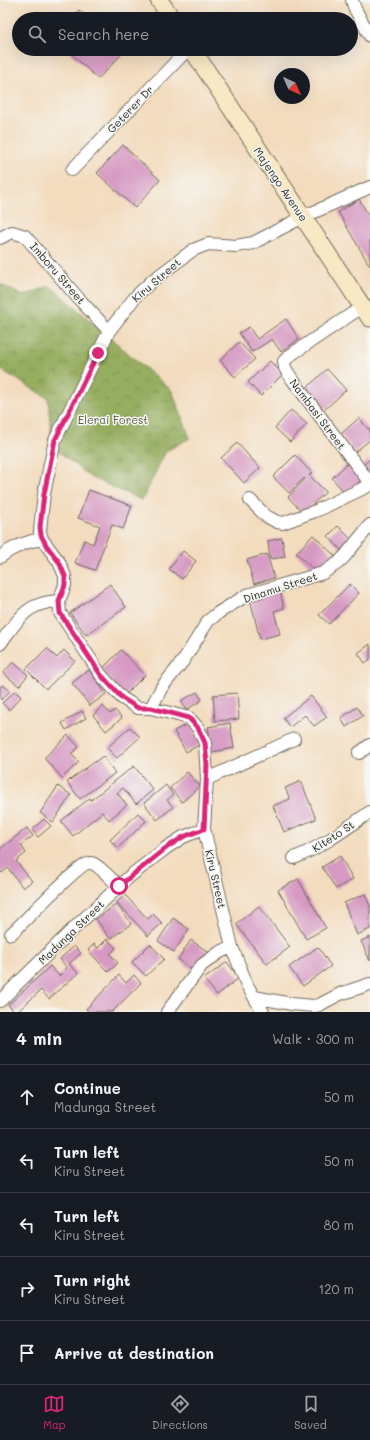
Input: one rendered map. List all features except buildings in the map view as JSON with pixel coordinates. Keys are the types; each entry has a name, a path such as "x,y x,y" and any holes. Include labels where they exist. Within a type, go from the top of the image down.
{"street":[{"path":"159,0 167,12"},
{"path":"352,0 357,12"},
{"path":"358,14 370,36"},
{"name":"Geterer Dr","path":"72,170 181,56"},
{"name":"Majengo Avenue","path":"197,56 366,313"},
{"name":"Kiru Street","path":"42,539 40,532 44,494 55,440 109,331 136,296 153,280 193,250 208,244 236,246 253,243 303,217 370,186"},
{"name":"Imboru Street","path":"0,238 12,232 25,236 79,299 109,331"},
{"name":"Nambasi Street","path":"366,313 292,354 284,362 285,368 292,379 370,484"},
{"path":"250,500 266,516 277,522 283,523 318,510 370,484"},
{"name":"Dinamu Street","path":"151,708 162,687 183,662 208,621 247,595 323,573 338,563 345,556 370,525"},
{"path":"0,557 12,548 23,543 42,539 59,562 65,576 65,585 59,601 47,601 34,606 21,616 0,644"},
{"name":"Kiru Street","path":"59,601 60,613 101,675 122,698 138,708 151,708 189,718 198,728 205,743 207,779 204,829 232,947 240,969 263,1012"},
{"path":"207,779 294,739"},
{"path":"359,753 370,744"},
{"name":"Kiteto St","path":"294,858 312,851 370,812"},
{"name":"Madunga Street","path":"0,1001 119,886 166,848 183,837 204,829"},
{"path":"12,934 65,881 83,865 89,862 99,868 119,886"},
{"path":"167,1012 202,965 215,955 232,947"},
{"path":"254,997 292,1004 314,1006 319,1005 344,992 370,984"}],"green space":[{"name":"Elerai Forest","path":"0,284 23,296 50,286 172,391 190,438 166,451 142,500 90,477 52,446 48,398 0,369"}],"route":[{"path":"98,353 55,440 44,494 40,532 42,539 63,569 66,582 59,601 60,613 101,675 122,698 138,708 151,708 189,718 198,728 205,743 207,764 204,829 183,837 166,848 119,886"}]}
